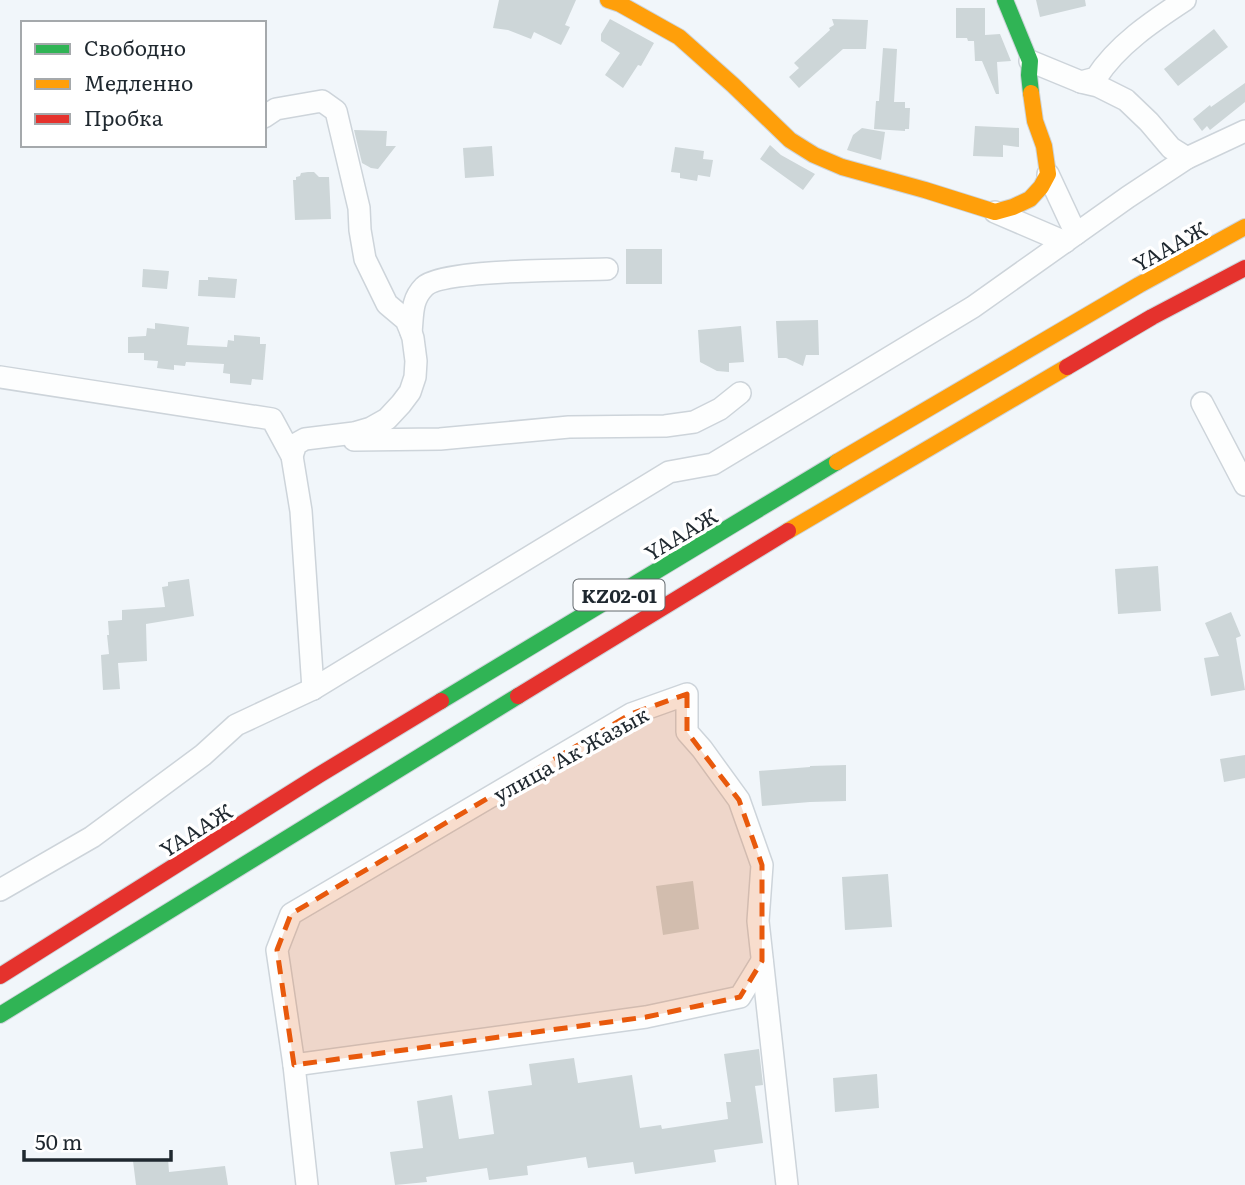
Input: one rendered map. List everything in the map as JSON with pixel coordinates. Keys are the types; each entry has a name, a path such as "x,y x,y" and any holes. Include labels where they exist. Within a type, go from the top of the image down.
{"main road":[{"path":"608,0 679,37 790,140 814,155 842,167 995,212 1030,199 1048,174 1044,146 1035,121 1029,75 1030,61 1005,0"},
{"name":"ҮАААЖ","path":"0,975 318,775 817,474 1139,285 1245,227"},
{"name":"KZ02-01","path":"0,1015 833,503 1152,317 1245,268"}],"street":[{"path":"1082,82 1096,78 1134,36 1185,0"},
{"path":"1030,61 1098,86 1126,100"},
{"path":"1108,63 1109,73 1126,100 1149,121 1171,148 1187,158"},
{"path":"266,116 276,108 322,101 336,111 359,208 365,259 387,304 406,320 413,338 416,361 415,377 410,391 387,419 372,428 354,433 305,439 296,444 292,456"},
{"path":"0,890 92,837 203,755 236,725 313,689 669,472 713,464 973,307 1187,158 1245,131"},
{"path":"1048,174 1070,238"},
{"path":"995,212 1070,238"},
{"path":"411,332 414,300 426,284 454,276 486,272 607,270"},
{"path":"0,377 272,419 292,456 302,511 313,689"},
{"path":"328,436 351,440 440,439 526,429 665,426 694,422 720,409 740,393"},
{"path":"1202,403 1245,485"},
{"name":"улица Ак Жазык","path":"294,1065 277,950 291,914 631,714 687,694 687,732 740,800 762,865 758,921 782,1184"},
{"path":"307,1185 294,1065 646,1017 740,997 762,961"}],"highlighted area":[{"path":"687,694 687,732 739,800 762,865 762,961 740,997 646,1017 294,1065 277,950 291,914 631,714"}],"building":[{"path":"499,0 576,0 565,25 570,27 561,45 534,32 531,39 508,30 493,28"},
{"path":"1036,0 1085,0 1086,6 1040,17"},
{"path":"956,8 985,8 985,35 1000,34 1011,61 997,62 999,94 996,94 982,61 975,61 974,41 956,38"},
{"path":"610,19 654,43 641,66 638,65 623,88 605,75 620,53 601,41 601,34"},
{"path":"832,19 868,20 866,49 843,49 799,88 789,77 799,68 794,63 830,30 834,25"},
{"path":"1214,29 1228,47 1178,86 1164,69"},
{"path":"883,48 897,49 894,102 905,102 905,108 910,108 909,129 905,131 874,129"},
{"path":"1245,83 1245,102 1210,130 1207,126 1202,131 1193,119"},
{"path":"975,126 1019,128 1019,147 1003,145 1003,157 973,156"},
{"path":"862,128 885,132 881,160 847,150 853,135"},
{"path":"354,130 387,131 386,146 396,146 378,169 362,163"},
{"path":"770,145 781,155 815,174 803,190 760,159"},
{"path":"492,146 494,176 465,178 463,148"},
{"path":"675,147 704,151 703,159 713,160 710,177 698,175 697,181 680,178 680,173 671,172"},
{"path":"314,172 319,177 329,177 331,219 295,220 293,180 301,173"},
{"path":"626,249 662,249 662,284 626,284"},
{"path":"143,269 169,271 167,289 142,287"},
{"path":"208,277 237,279 235,298 198,296 199,280 208,280"},
{"path":"818,320 819,355 806,355 803,366 786,358 778,358 776,321"},
{"path":"155,323 189,327 187,345 227,347 228,340 234,341 234,335 260,337 260,344 266,344 263,380 252,379 251,385 230,383 230,374 223,373 224,364 186,362 185,366 174,365 174,370 157,368 158,361 144,360 144,353 128,353 128,337 146,336 147,328 155,329"},
{"path":"741,326 744,362 729,363 729,372 717,371 700,362 698,330"},
{"path":"1158,566 1161,611 1118,614 1115,569"},
{"path":"189,579 194,616 146,624 147,661 118,663 120,689 103,690 101,655 109,654 108,621 122,620 122,610 165,607 162,587 168,586 168,582"},
{"path":"1231,612 1241,636 1236,638 1245,690 1211,696 1204,658 1219,656 1205,623"},
{"path":"1245,755 1245,778 1224,782 1220,759"},
{"path":"846,765 846,801 762,806 759,771"},
{"path":"888,874 892,927 845,930 842,877"},
{"path":"693,881 699,929 663,935 656,886"},
{"path":"759,1049 763,1085 755,1086 763,1143 714,1150 716,1162 635,1174 633,1162 588,1168 586,1157 527,1166 528,1175 489,1180 487,1168 426,1177 427,1182 395,1185 390,1152 423,1148 417,1101 452,1095 459,1139 494,1134 488,1091 532,1085 529,1064 574,1058 578,1083 632,1075 640,1128 661,1125 662,1129 728,1119 726,1102 731,1102 724,1054"},
{"path":"877,1074 879,1108 835,1112 833,1078"},
{"path":"168,1158 169,1172 225,1166 228,1185 136,1185 133,1161"}],"traffic: fast":[{"path":"1005,0 1030,61 1031,93"},
{"path":"441,701 837,462"},
{"path":"0,1015 518,696"}],"traffic: slow":[{"path":"608,0 679,37 790,140 814,155 842,167 995,212 1030,199 1048,174 1031,93"},
{"path":"837,462 1139,285 1245,227"},
{"path":"788,531 1067,367"}],"traffic: jam":[{"path":"1067,367 1152,317 1245,268"},
{"path":"518,696 788,531"},
{"path":"0,976 441,701"}]}
